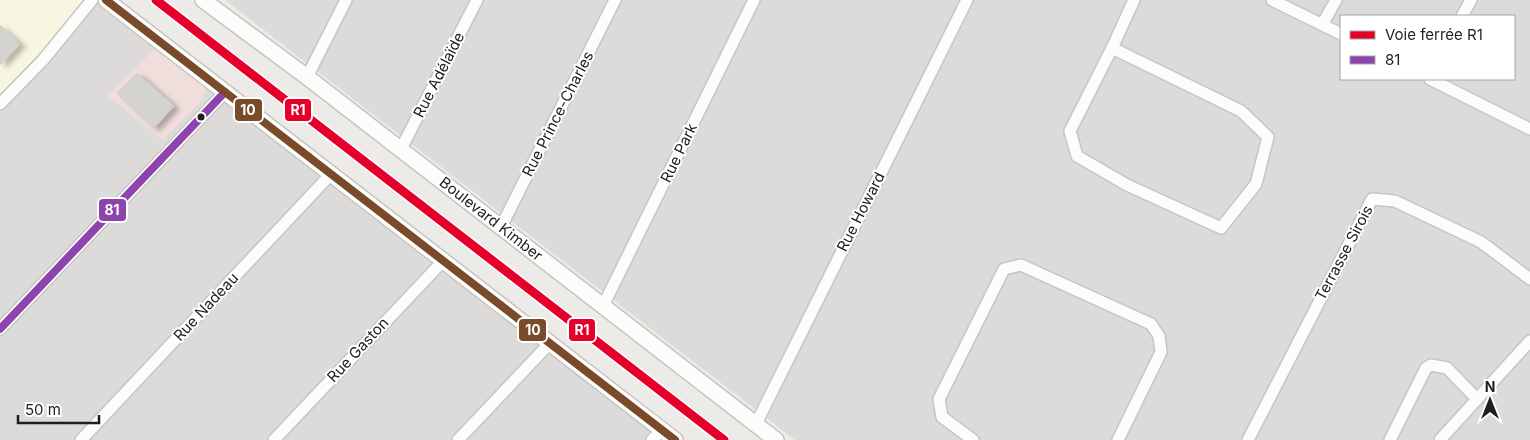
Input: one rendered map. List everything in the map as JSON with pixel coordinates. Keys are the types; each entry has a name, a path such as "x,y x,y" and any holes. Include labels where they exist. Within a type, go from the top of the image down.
{"street":[{"path":"0,104 43,60 92,0"},
{"path":"106,0 550,344 657,435 675,440"},
{"name":"Boulevard Kimber","path":"203,0 401,149 776,440"},
{"path":"307,77 346,0"},
{"name":"Rue Adélaïde","path":"401,149 477,0"},
{"name":"Rue Prince-Charles","path":"501,227 615,0"},
{"name":"Rue Park","path":"603,306 754,0"},
{"name":"Rue Howard","path":"756,424 967,0"},
{"path":"1112,48 1241,111 1268,137 1256,184 1221,228 1127,185 1077,156 1070,131 1134,0"},
{"path":"1272,0 1340,34"},
{"path":"1322,25 1336,0"},
{"path":"1462,15 1470,0"},
{"path":"1432,80 1530,129"},
{"path":"0,329 226,92"},
{"name":"Rue Nadeau","path":"81,440 332,174"},
{"name":"Terrasse Sirois","path":"1248,440 1372,199 1395,201 1481,242 1530,279"},
{"name":"Rue Gaston","path":"274,440 443,261"},
{"path":"973,440 942,417 939,399 1004,269 1021,265 1151,324 1159,336 1161,352 1118,440"},
{"path":"1440,440 1530,341"},
{"path":"458,440 550,344"},
{"path":"1390,440 1426,368 1431,365 1447,368 1477,400"}],"shaded area":[{"path":"0,0 92,0 0,104"},
{"path":"92,0 106,0 675,440 0,440 0,104"},
{"path":"225,0 1530,0 1530,440 795,440"},
{"path":"156,47 205,87 203,99 162,140 108,96"}],"building":[{"path":"0,25 20,44 0,65"},
{"path":"137,73 174,106 154,128 117,93"}],"rail line":[{"name":"R1","path":"156,0 724,440"}],"transit line":[{"name":"10","path":"106,0 675,440"},
{"name":"81","path":"0,329 225,92"}]}
